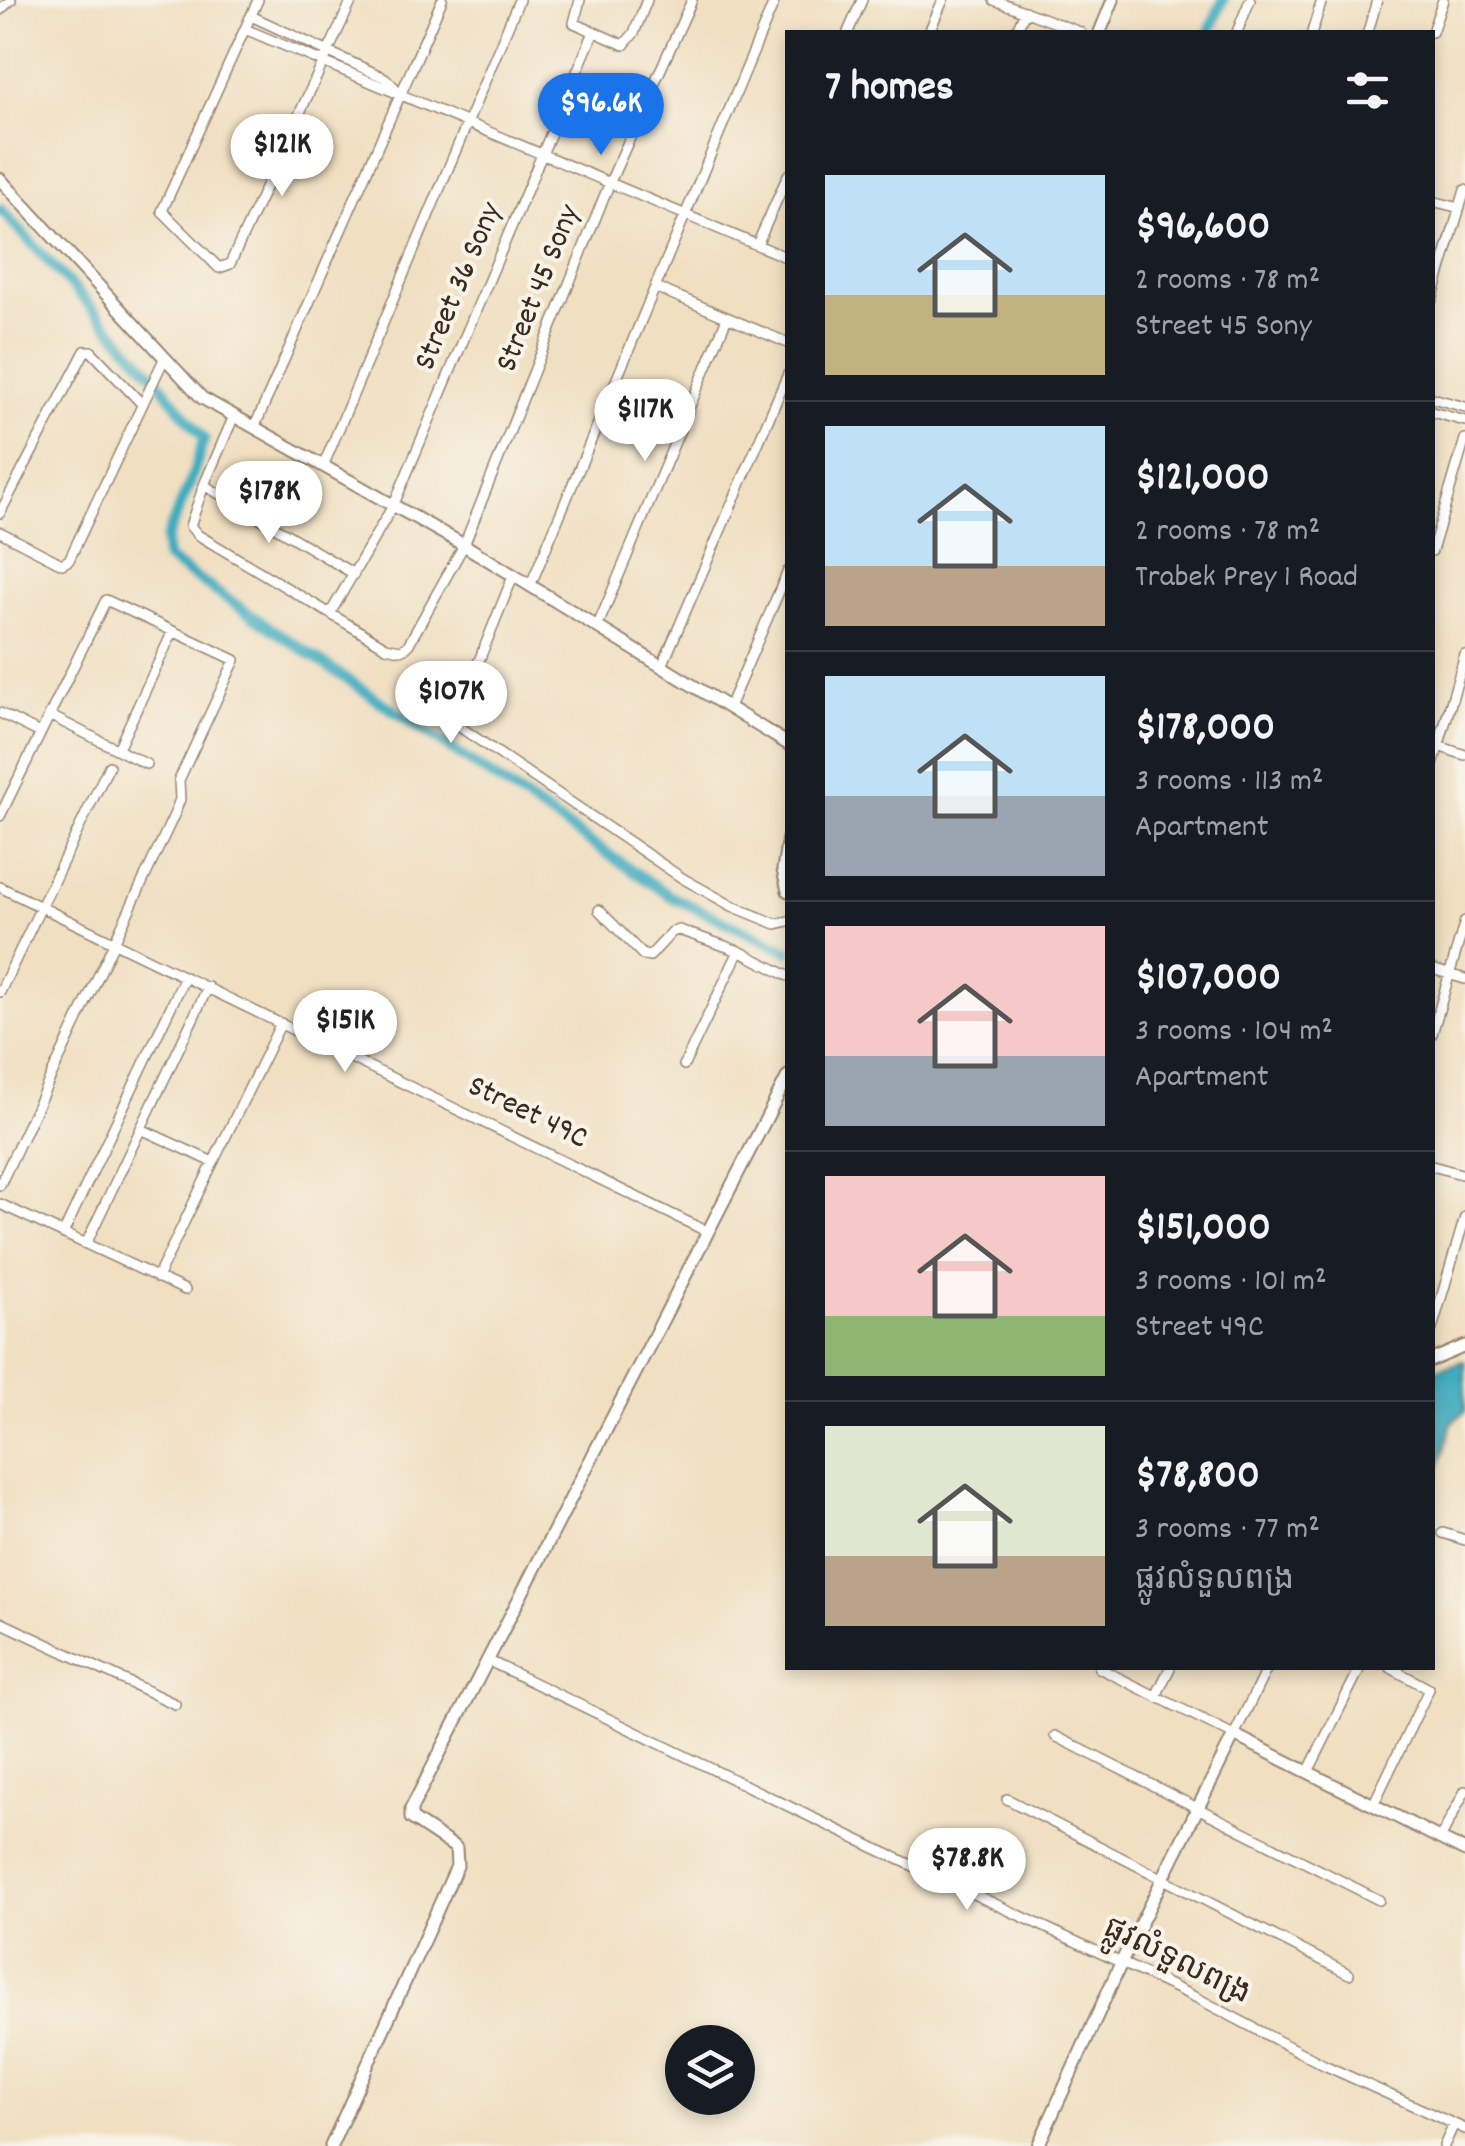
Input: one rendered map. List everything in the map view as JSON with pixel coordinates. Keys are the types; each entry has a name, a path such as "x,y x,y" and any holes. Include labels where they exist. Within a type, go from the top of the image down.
{"street":[{"path":"0,10 10,0"},
{"path":"258,0 162,211 218,268 230,264 352,0"},
{"path":"254,426 442,0"},
{"path":"324,464 519,0"},
{"path":"580,0 574,23 618,44 629,42 647,0"},
{"name":"Street 45 Sony","path":"331,612 386,647 408,647 464,545 610,182 692,0"},
{"path":"531,584 775,0"},
{"path":"849,30 862,0"},
{"path":"930,30 943,0"},
{"path":"994,0 1075,30"},
{"path":"1101,30 1113,0"},
{"path":"1237,30 1250,0"},
{"path":"1313,30 1322,0"},
{"path":"1369,30 1377,0"},
{"path":"1433,30 1442,0"},
{"path":"1017,30 1025,11"},
{"path":"250,16 385,78 400,94"},
{"path":"245,28 785,257"},
{"name":"Street 36 Sony","path":"331,612 394,504 593,34"},
{"path":"0,179 162,363 202,398 531,584 785,742"},
{"path":"758,246 785,181"},
{"path":"1435,290 1465,190"},
{"path":"1435,202 1460,208"},
{"path":"655,287 785,342"},
{"path":"598,626 727,318"},
{"path":"0,513 85,351 91,351 144,400"},
{"path":"0,532 62,564 69,560 162,363"},
{"path":"662,666 785,381"},
{"path":"1435,399 1465,407"},
{"path":"1435,413 1465,421"},
{"path":"234,416 190,526 331,612"},
{"path":"1435,541 1465,439"},
{"path":"204,485 354,574"},
{"path":"514,574 474,673 448,719 682,878 732,906 776,924 785,922"},
{"path":"729,706 785,578"},
{"path":"0,816 106,600 235,661 179,780 180,799 175,813 0,1185"},
{"path":"118,749 173,631"},
{"path":"1465,655 1436,745 1465,754"},
{"path":"0,713 40,733"},
{"path":"49,715 146,764"},
{"path":"0,992 109,766"},
{"name":"Street 49C","path":"0,887 706,1231"},
{"path":"599,910 643,955 650,956 672,932 679,930 739,951 785,974"},
{"path":"1435,1024 1465,921"},
{"path":"684,1065 739,951"},
{"path":"1435,970 1465,978"},
{"path":"63,1234 185,976"},
{"path":"86,1244 208,987"},
{"path":"157,1278 281,1022"},
{"path":"331,2146 455,1874 456,1848 411,1818 410,1812 785,1082"},
{"path":"123,1107 146,1118"},
{"path":"114,1127 214,1162"},
{"path":"1435,1167 1465,1175"},
{"path":"0,1204 184,1290"},
{"path":"1435,1319 1465,1217"},
{"path":"1435,1359 1465,1346"},
{"path":"1443,1533 1465,1540"},
{"path":"0,1622 175,1704"},
{"name":"ផ្លូវលំទួលពង្រ","path":"487,1660 1465,2129"},
{"path":"1103,1670 1465,1851"},
{"path":"1156,1696 1169,1670"},
{"path":"1038,2146 1121,1963 1266,1670"},
{"path":"1308,1772 1359,1670"},
{"path":"1372,1805 1428,1689 1395,1670"},
{"path":"1055,1736 1379,1900"},
{"path":"1440,1839 1465,1791"},
{"path":"1007,1799 1349,1974"},
{"path":"1444,2146 1454,2124"}],"water":[{"path":"1465,1361 1465,1412 1452,1422 1435,1483 1435,1370"}],"waterway":[{"path":"1210,30 1223,0"},
{"path":"0,209 151,372 204,439 166,539 166,558 672,897 785,950"}]}
